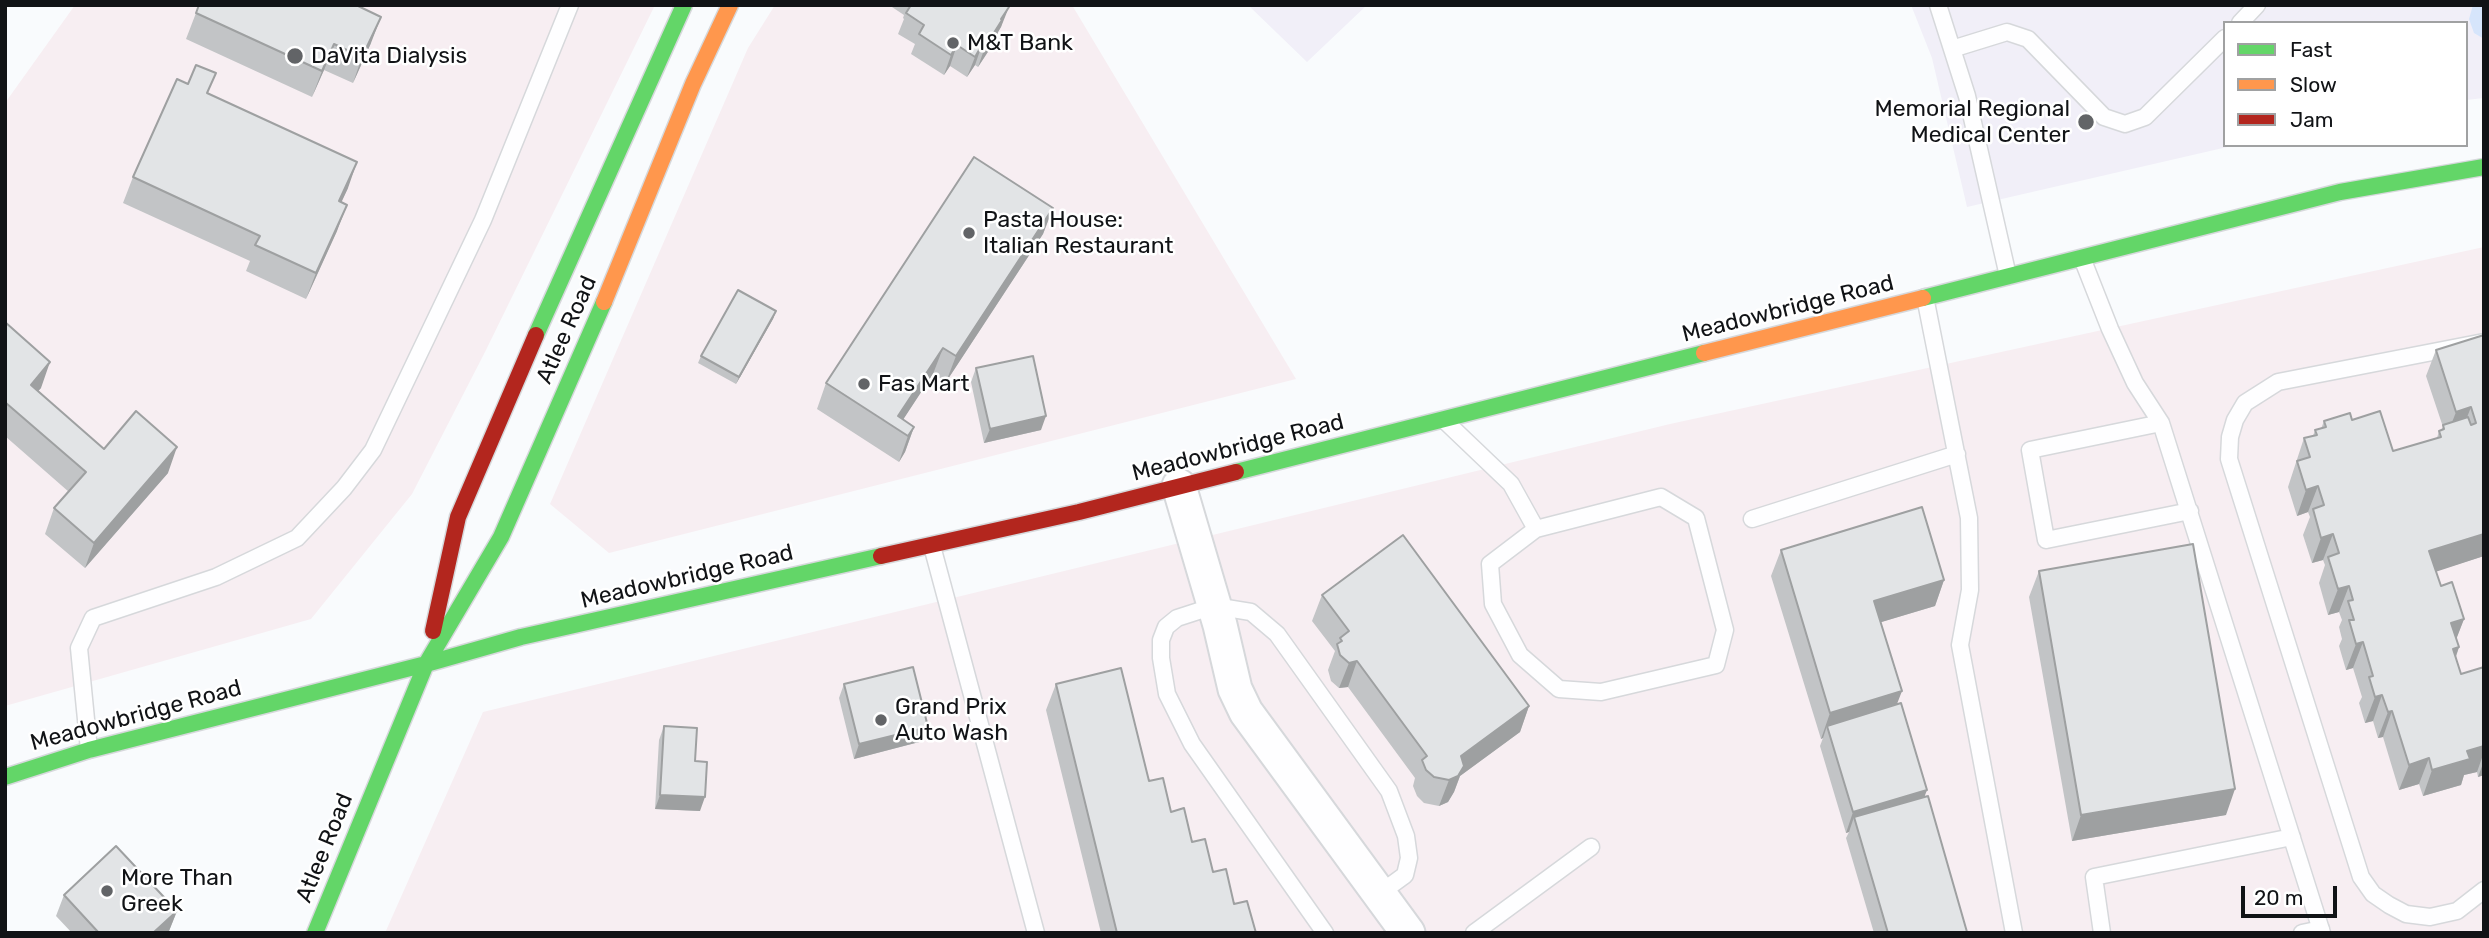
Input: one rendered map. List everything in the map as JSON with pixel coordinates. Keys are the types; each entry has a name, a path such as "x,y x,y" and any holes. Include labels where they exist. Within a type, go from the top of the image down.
{"main road":[{"name":"Atlee Road","path":"426,664 458,517 576,243 684,5"},
{"name":"Atlee Road","path":"316,933 426,664 501,537 621,263 693,84 730,5"},
{"name":"Meadowbridge Road","path":"5,777 89,750 522,637 1079,512 2340,192 2484,167"}],"street":[{"path":"1179,486 1235,689 1246,712 1408,933"}],"lane":[{"path":"89,750 79,648 93,618 215,578 297,538 344,488 373,450 483,220 570,5"},
{"path":"1938,5 1967,96 2008,275"},
{"path":"2242,21 2257,5"},
{"path":"1952,49 2007,32 2028,39 2104,117 2125,124 2145,117 2223,40"},
{"path":"2082,258 2134,383 2161,423 2190,511 2322,931 2302,933"},
{"path":"1925,297 1969,518 1970,590 1960,645 2014,933"},
{"path":"2484,342 2278,382 2245,403 2235,420 2230,437 2229,459 2361,877 2373,894 2389,905 2406,914 2430,917 2457,911 2484,890"},
{"path":"1443,419 1511,484 1536,529"},
{"path":"2161,423 2030,450 2046,540 2190,511"},
{"path":"1752,519 1957,454"},
{"path":"1661,497 1696,518 1726,630 1716,666 1601,692 1559,689 1520,655 1493,604 1490,564 1536,529 1661,497"},
{"path":"932,546 1035,933"},
{"path":"1325,933 1192,744 1167,694 1161,640 1166,628 1177,618 1214,606 1251,612 1277,634 1389,791 1406,836 1409,858 1405,875 1379,894"},
{"path":"2102,933 2094,877 2292,837"},
{"path":"1474,933 1591,847"}],"shaded area":[{"path":"75,5 655,5 485,352 412,494 311,619 5,706 5,103"},
{"path":"775,5 1072,5 1296,379 609,553 550,504 748,48"},
{"path":"1248,5 1367,5 1307,62"},
{"name":"Memorial Regional Medical Center","path":"1911,5 2484,5 2484,98 2468,100 2468,21 2223,21 2223,147 2227,147 1967,207 1932,58"},
{"path":"2484,247 2484,933 385,933 483,712 1670,424"}],"water":[{"path":"2473,5 2484,5 2484,39 2474,33 2469,19"}],"building":[{"path":"199,5 356,5 381,17 362,57 334,44 322,71 196,13"},
{"path":"911,5 1009,7 985,47 982,45 975,57 957,45 951,55 919,34 924,25 906,13"},
{"path":"196,65 216,73 207,93 357,162 339,201 347,205 316,273 255,245 260,236 133,177 177,79 188,84"},
{"path":"974,157 1053,208 956,356 943,348 898,416 914,427 908,436 826,383"},
{"path":"738,290 776,311 739,377 701,356"},
{"path":"5,322 50,362 31,385 104,449 136,411 177,447 94,543 54,508 86,472 5,404"},
{"path":"2484,335 2484,534 2429,551 2441,586 2452,582 2464,619 2451,623 2459,647 2453,649 2461,674 2484,667 2484,746 2467,751 2470,759 2432,770 2429,758 2409,765 2392,711 2388,712 2382,695 2375,697 2369,677 2373,676 2363,642 2356,644 2349,620 2354,620 2348,601 2353,600 2349,586 2338,589 2328,557 2339,553 2333,534 2321,538 2313,509 2324,505 2318,486 2306,490 2297,461 2310,457 2304,438 2317,435 2315,430 2326,427 2324,421 2350,413 2352,420 2380,411 2393,451 2441,437 2439,431 2444,429 2443,425 2468,417 2471,425 2476,423 2471,407 2456,412 2436,350"},
{"path":"1033,356 1046,416 990,429 976,368"},
{"path":"1922,507 1944,580 1874,601 1902,691 1830,713 1781,550"},
{"path":"1403,535 1529,706 1461,756 1464,766 1458,776 1449,780 1434,777 1426,770 1422,760 1427,756 1357,661 1349,663 1340,655 1337,644 1349,631 1322,595"},
{"path":"2193,544 2235,789 2081,815 2039,571"},
{"name":"Grand Prix Auto Wash","path":"913,667 928,727 859,744 844,684"},
{"path":"1121,668 1149,781 1163,778 1171,812 1184,808 1192,842 1205,839 1213,872 1226,869 1234,904 1247,901 1256,933 1117,933 1056,684"},
{"path":"1901,703 1927,790 1853,812 1827,726"},
{"path":"664,726 697,728 695,761 707,762 705,797 660,795"},
{"path":"1928,796 1967,932 1888,933 1854,817"},
{"path":"116,846 177,911 153,933 99,933 64,895"}],"traffic: fast":[{"path":"536,335 684,5"},
{"path":"1923,298 2340,192 2484,167"},
{"path":"315,933 426,664 501,537 604,302"},
{"path":"1236,472 1704,353"},
{"path":"5,777 89,750 521,637 881,556"}],"traffic: slow":[{"path":"604,302 693,84 730,5"},
{"path":"1704,353 1923,298"}],"traffic: jam":[{"path":"433,631 458,517 536,335"},
{"path":"881,556 1079,512 1236,472"}],"place":[{"name":"M&T Bank","path":"953,43"},
{"name":"DaVita Dialysis","path":"295,56"},
{"name":"Memorial Regional Medical Center","path":"2086,122"},
{"name":"Pasta House: Italian Restaurant","path":"969,233"},
{"name":"Fas Mart","path":"864,384"},
{"name":"Grand Prix Auto Wash","path":"881,720"},
{"name":"More Than Greek","path":"107,891"}]}
